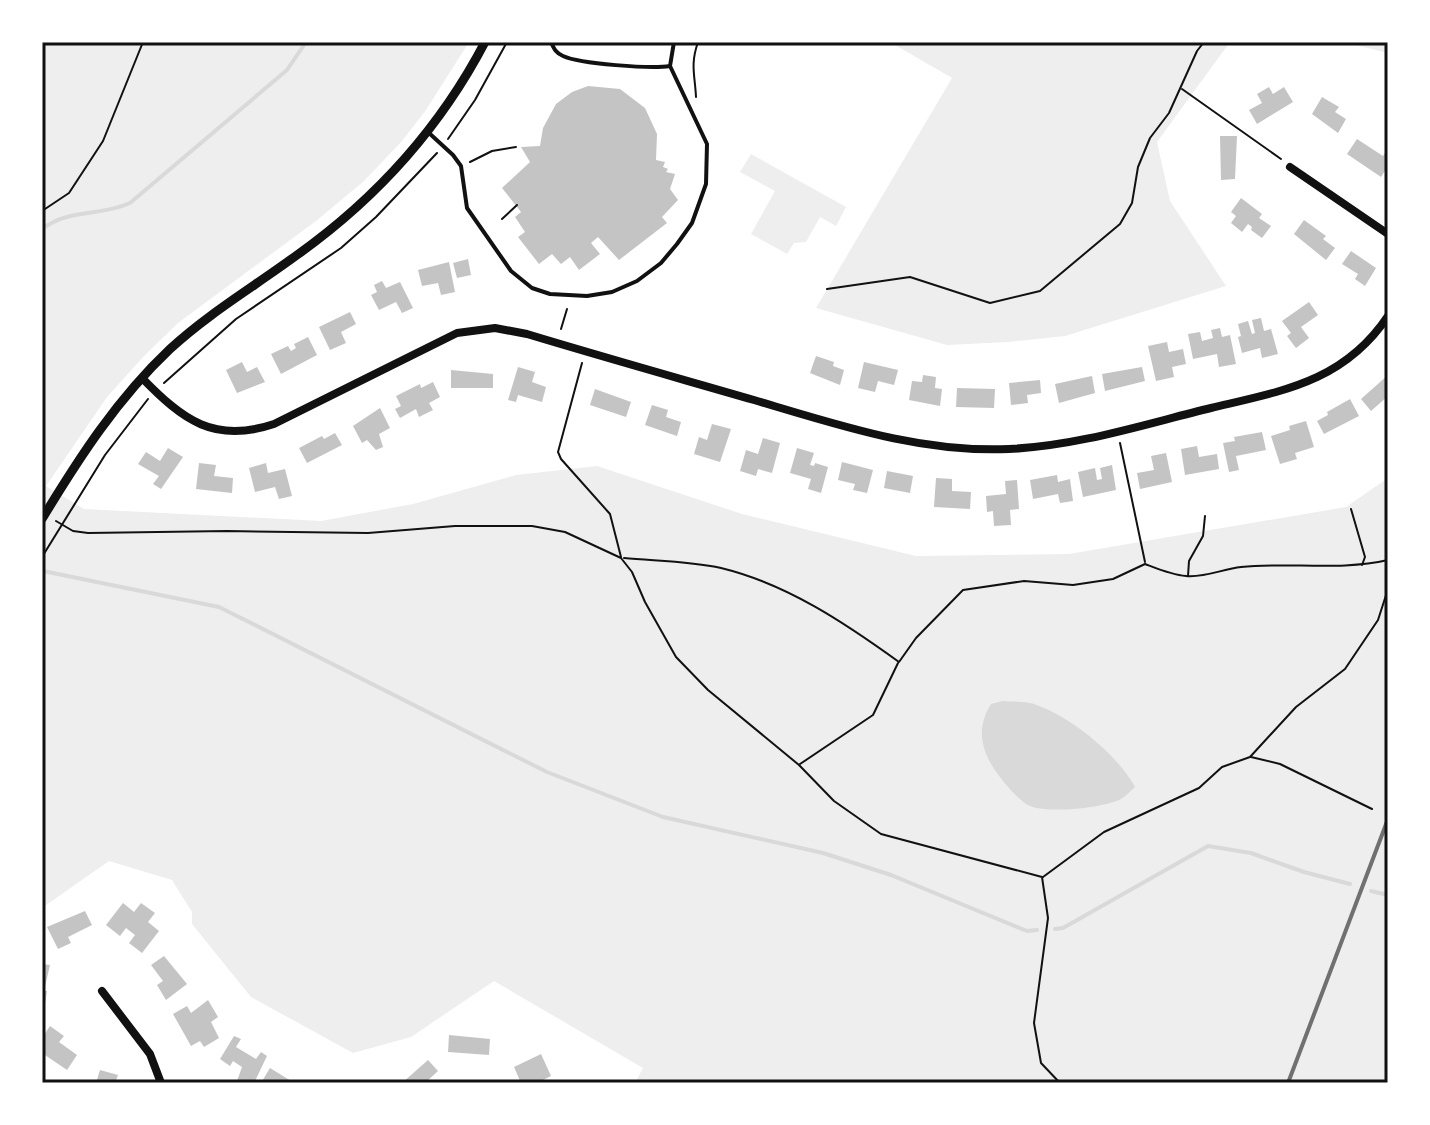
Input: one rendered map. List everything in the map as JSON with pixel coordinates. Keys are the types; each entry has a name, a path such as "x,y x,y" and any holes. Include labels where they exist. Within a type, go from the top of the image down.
{"street":[{"path":"42,519 95,435 142,378 197,327 299,254 361,204 429,133 485,42"},
{"path":"1290,167 1388,234"},
{"path":"142,378 174,410 188,419 206,427 242,431 274,424 457,333 486,329 515,331 887,439 925,446 1009,449 1075,442 1307,382 1331,372 1351,357 1388,316"},
{"path":"102,991 150,1054 161,1083"}],"lane":[{"path":"551,42 556,51 570,58 654,69 670,66"},
{"path":"429,133 461,166 467,208 511,271 532,288 550,294 587,296 612,292 637,281 661,263 692,223 706,184 707,144 670,66 674,42"}],"path":[{"path":"42,211 69,193 103,141 143,42"},
{"path":"452,134 507,42"},
{"path":"696,98 692,59 698,42"},
{"path":"827,289 910,277 990,303 1040,291 1120,224 1132,203 1138,167 1150,138 1169,113 1204,42"},
{"path":"1181,88 1273,151 1290,167"},
{"path":"470,162 492,151 516,147"},
{"path":"165,382 236,319 341,248 433,158"},
{"path":"502,219 517,205"},
{"path":"561,329 567,309"},
{"path":"585,351 558,452 610,514 621,558 632,572 676,657 708,690 799,765 834,801 881,834 1042,877"},
{"path":"42,557 105,455 143,405"},
{"path":"1117,431 1145,564"},
{"path":"1351,509 1365,557 1361,566"},
{"path":"1188,577 1189,561 1203,536 1205,516"},
{"path":"62,527 88,533 368,533 455,526 532,526 565,532 621,558 720,568 788,591 868,639 899,662"},
{"path":"799,765 873,715 899,662 916,638 963,590 1024,581 1073,585 1113,579 1145,564 1188,577 1241,567 1297,564 1361,566 1388,560"},
{"path":"1042,877 1104,832 1199,788 1222,767 1250,757 1296,707 1345,669 1378,620 1388,589"},
{"path":"1250,757 1280,764 1372,809"},
{"path":"1042,877 1048,918 1034,1023 1041,1063 1060,1083"}],"shaded area":[{"path":"42,42 469,42 426,110 364,181 316,221 178,323 107,397 46,486 84,509 321,521 413,504 516,475 597,466 742,514 916,556 1069,554 1346,507 1388,478 1388,1083 635,1083 643,1068 494,981 411,1037 353,1053 251,997 192,924 192,912 172,880 109,861 42,908"},
{"path":"890,42 1230,42 1157,142 1170,201 1226,286 1065,336 1008,342 947,345 816,308 952,78"},
{"path":"1344,42 1388,42 1388,53"},
{"path":"751,154 846,207 836,226 820,217 806,242 794,243 787,254 751,234 775,191 740,172"},
{"path":"1003,701 1034,704 1062,717 1105,749 1135,787 1121,799 1091,807 1053,810 1027,804 1001,779 984,749 982,727 985,716 991,704"}],"building":[{"path":"588,86 620,89 645,108 657,134 656,160 665,162 663,167 668,169 666,172 675,174 670,189 678,200 662,217 667,223 619,260 598,237 591,243 600,254 579,270 570,257 561,264 552,254 539,264 518,237 525,232 515,217 521,212 502,188 530,162 521,147 540,146 543,128 556,104 572,92"},
{"path":"1269,87 1273,94 1284,87 1293,102 1257,124 1249,110 1262,103 1257,94"},
{"path":"1322,97 1339,107 1335,112 1346,119 1338,133 1312,114"},
{"path":"1220,136 1237,136 1235,179 1221,180"},
{"path":"1357,139 1383,156 1388,148 1388,166 1381,177 1347,154"},
{"path":"1241,198 1262,214 1259,218 1271,226 1262,238 1248,224 1242,232 1231,223 1236,216 1231,212"},
{"path":"1304,220 1326,236 1323,239 1335,248 1326,260 1294,234"},
{"path":"1351,251 1376,268 1365,286 1355,279 1358,274 1342,264"},
{"path":"468,259 471,275 457,278 453,263"},
{"path":"449,262 455,292 441,295 438,283 422,286 418,270"},
{"path":"382,281 386,288 400,282 413,308 402,313 396,302 379,310 371,295 377,292 374,285"},
{"path":"1309,302 1318,315 1301,327 1309,338 1296,348 1287,336 1291,333 1282,321"},
{"path":"350,312 356,324 341,332 346,343 330,350 319,327"},
{"path":"1261,318 1264,331 1271,329 1278,354 1262,358 1260,348 1242,353 1238,337 1241,336 1238,324 1248,321 1252,334 1255,333 1252,320"},
{"path":"1220,328 1222,337 1230,335 1236,364 1219,367 1217,354 1193,359 1188,334 1200,332 1202,341 1213,338 1211,330"},
{"path":"308,337 317,355 281,374 271,354 288,346 291,351 296,348 294,344"},
{"path":"1167,342 1169,352 1183,349 1186,364 1172,367 1174,377 1156,381 1148,346"},
{"path":"816,356 834,362 833,366 844,370 840,385 810,373"},
{"path":"242,362 247,372 257,367 265,382 237,393 226,370"},
{"path":"864,362 898,370 894,385 878,381 875,392 858,388"},
{"path":"518,367 535,372 532,382 546,387 542,402 518,395 516,402 508,400"},
{"path":"1142,367 1145,381 1105,391 1102,374"},
{"path":"451,370 493,374 493,388 451,388"},
{"path":"923,375 936,377 935,388 942,389 940,406 909,400 912,381 922,382"},
{"path":"1388,375 1388,396 1371,411 1361,399"},
{"path":"1092,376 1095,393 1059,403 1055,384"},
{"path":"1040,380 1041,393 1027,395 1028,403 1011,405 1009,383"},
{"path":"433,382 440,397 429,403 433,410 419,417 416,409 400,418 395,409 401,406 396,396 420,384 421,388"},
{"path":"957,388 995,389 994,408 956,407"},
{"path":"595,389 631,402 626,417 590,405"},
{"path":"1350,399 1359,416 1324,434 1317,421"},
{"path":"652,405 668,410 666,417 681,422 677,436 645,425"},
{"path":"380,408 390,428 379,434 383,447 376,450 367,440 362,443 353,426"},
{"path":"1306,421 1314,447 1295,453 1297,459 1280,464 1271,436"},
{"path":"712,424 731,429 720,462 694,454 699,437 707,440"},
{"path":"1262,432 1266,450 1236,456 1239,470 1229,472 1223,443 1235,441 1234,437"},
{"path":"335,433 342,445 307,463 299,448"},
{"path":"763,438 780,443 772,473 758,469 756,476 740,471 746,450 758,454"},
{"path":"1197,446 1199,457 1217,454 1219,469 1185,475 1181,449"},
{"path":"168,448 183,457 161,489 153,484 159,476 138,464 146,452 160,461"},
{"path":"797,448 814,453 810,465 814,466 815,463 828,467 821,493 808,489 811,479 790,473"},
{"path":"1166,453 1172,482 1140,489 1137,473 1154,470 1151,456"},
{"path":"842,462 873,470 867,493 853,490 855,484 838,480"},
{"path":"199,463 216,465 214,476 233,478 232,493 196,489"},
{"path":"266,463 268,473 285,469 292,496 279,499 275,487 255,492 249,468"},
{"path":"1112,465 1116,490 1083,497 1078,472 1095,468 1097,480 1102,479 1100,468"},
{"path":"887,471 913,476 910,493 884,488"},
{"path":"1057,475 1058,482 1070,479 1073,501 1060,503 1058,494 1033,499 1030,480"},
{"path":"936,478 952,479 952,491 971,492 970,509 934,507"},
{"path":"1017,480 1019,509 1010,510 1011,525 994,526 993,511 987,512 986,496 1006,494 1005,481"},
{"path":"123,903 134,912 141,903 155,913 148,922 159,931 142,953 129,943 135,935 126,928 120,936 106,925"},
{"path":"85,911 92,925 68,937 71,943 58,949 47,927"},
{"path":"164,956 187,984 166,1000 157,985 163,981 151,965"},
{"path":"42,964 50,965 44,991 47,991 45,1004 42,1004"},
{"path":"208,1000 218,1017 211,1022 219,1038 204,1047 200,1041 191,1046 173,1014 187,1006 191,1013"},
{"path":"50,1026 64,1036 59,1042 77,1055 67,1070 42,1053 42,1038"},
{"path":"449,1035 490,1039 489,1055 448,1052"},
{"path":"234,1036 241,1039 236,1047 256,1059 261,1052 267,1056 254,1083 237,1081 242,1067 233,1061 230,1066 220,1059"},
{"path":"541,1054 551,1076 543,1080 545,1083 521,1083 514,1067"},
{"path":"428,1060 438,1071 425,1083 402,1083"},
{"path":"270,1068 283,1076 294,1083 261,1083"},
{"path":"100,1070 118,1075 115,1083 96,1083"}],"waterway":[{"path":"42,229 63,218 130,203 287,70 306,42"},
{"path":"43,571 219,607 547,772 663,817 823,853 891,875 1027,931 1037,930"},
{"path":"1055,929 1063,928 1208,846 1251,853 1350,884"},
{"path":"1371,891 1388,895"}],"railway":[{"path":"1288,1083 1388,819"}]}
